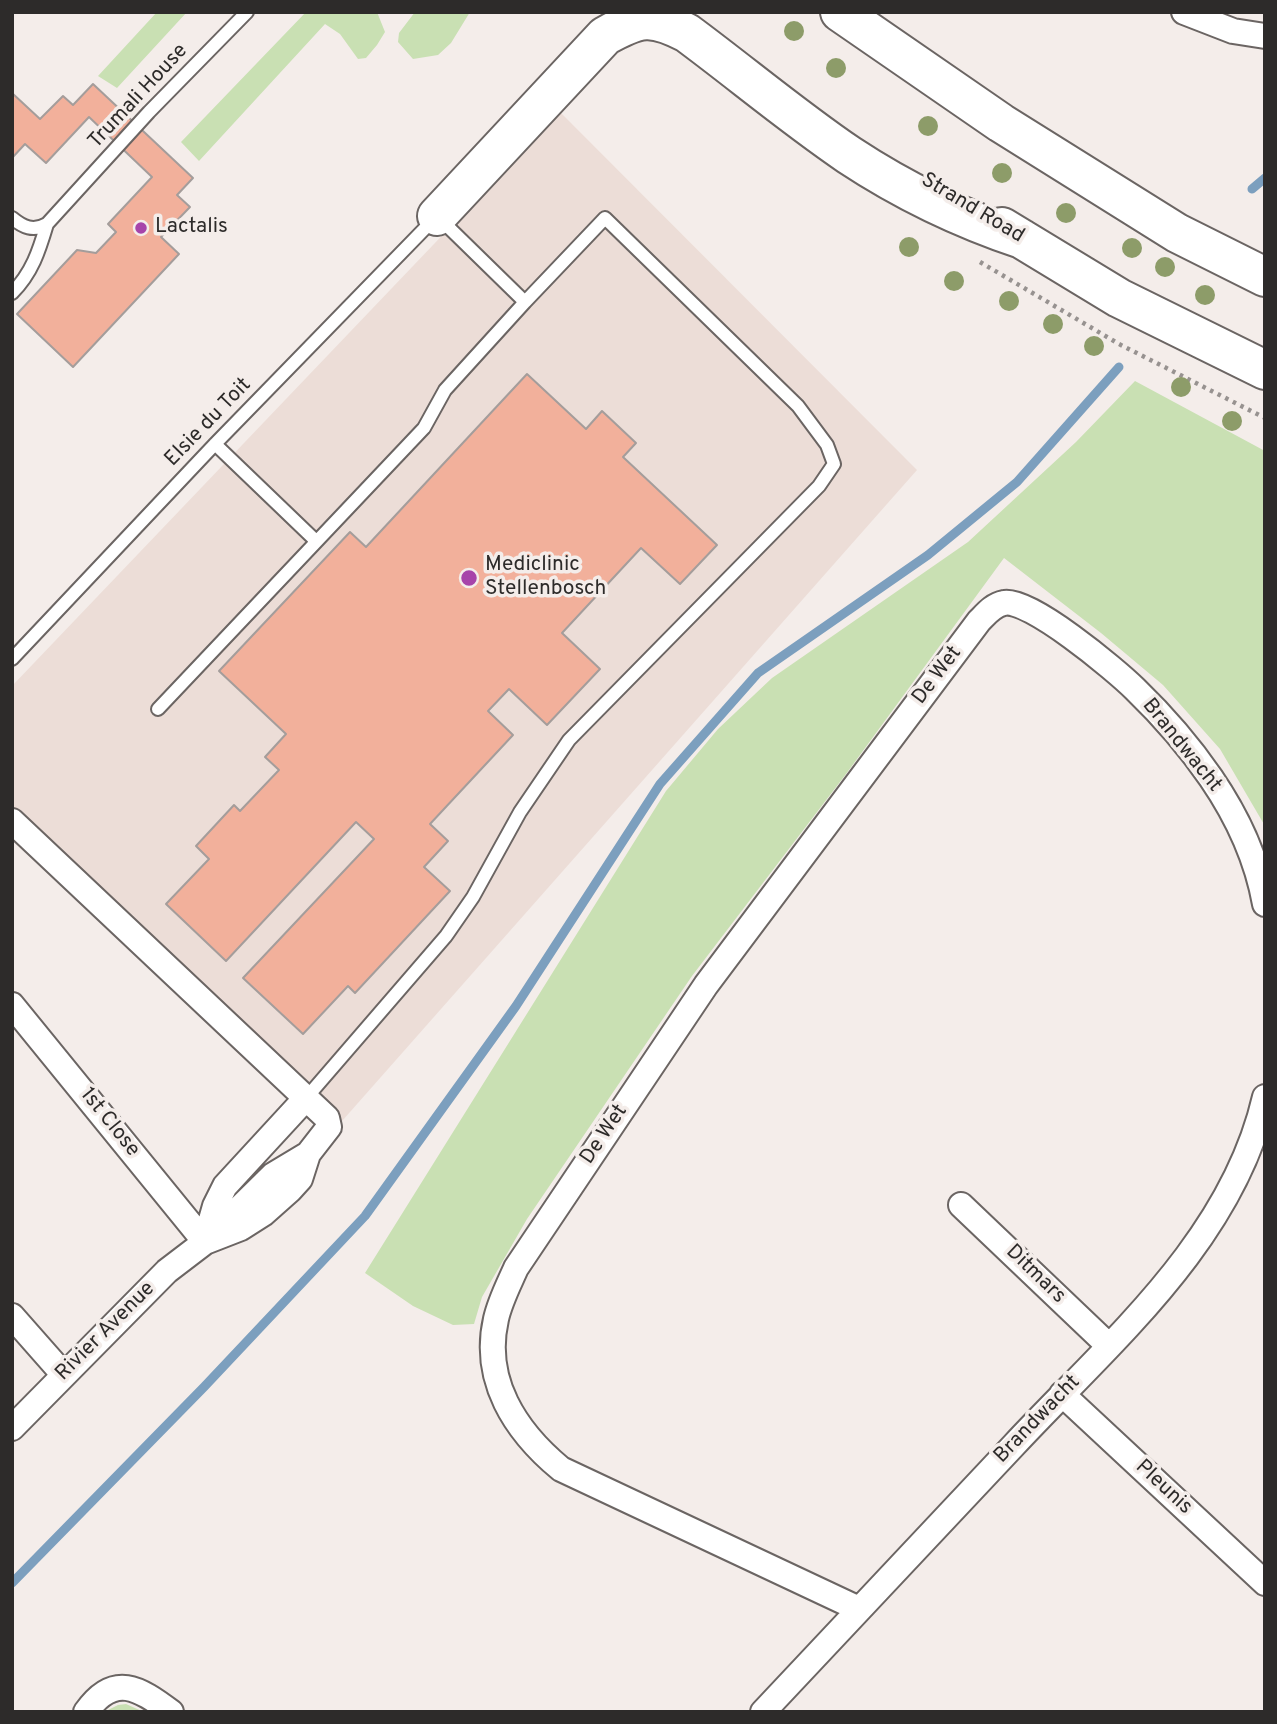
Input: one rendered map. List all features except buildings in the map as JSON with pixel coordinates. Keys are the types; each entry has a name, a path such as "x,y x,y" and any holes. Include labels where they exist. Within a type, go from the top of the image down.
{"main road":[{"name":"Strand Road","path":"702,12 842,126 899,164 1119,298 1265,370"},
{"path":"840,12 1001,122 1177,233 1265,277"},
{"path":"437,216 605,36 635,20 669,24 687,33 850,156 927,199 986,227 1022,239"}],"street":[{"path":"1184,12 1233,31 1265,36"},
{"name":"De Wet","path":"859,1609 561,1469 538,1450 513,1418 497,1384 492,1350 496,1317 516,1268 706,985 979,621 992,608 1006,602 1024,606 1050,621"},
{"name":"Brandwacht","path":"1050,621 1134,688 1176,732 1212,778 1241,829 1264,891"},
{"path":"12,821 307,1097 225,1186 215,1206 205,1242"},
{"name":"1st Close","path":"12,1005 205,1242"},
{"name":"Rivier Avenue","path":"12,1428 167,1271 205,1242 242,1228 263,1214 300,1180 308,1154 329,1128 327,1118 307,1097"},
{"name":"Brandwacht","path":"763,1712 1184,1263 1224,1201 1258,1126 1265,1097"},
{"name":"Ditmars","path":"961,1205 1109,1346"},
{"path":"12,1316 64,1375"},
{"name":"Pleunis","path":"1062,1394 1265,1583"},
{"path":"86,1712 94,1700 111,1689 127,1686 145,1693 171,1712"}],"lane":[{"name":"Trumali House","path":"47,224 149,112 247,12"},
{"path":"437,216 525,302"},
{"name":"Elsie du Toit","path":"12,659 215,444 437,216"},
{"path":"12,218 28,229 47,224"},
{"path":"158,709 424,428 445,390 605,218 799,406 827,445 834,464 819,486 569,740 520,812 473,898 446,936 307,1097"},
{"path":"12,293 31,269 47,224"},
{"path":"215,444 316,541"}],"shaded area":[{"name":"Mediclinic Stellenbosch","path":"560,112 917,470 335,1129 12,814 12,686"}],"green space":[{"path":"157,12 187,12 117,88 98,76"},
{"path":"306,12 377,12 385,32 366,58 358,59 340,34 325,24 199,161 181,142"},
{"path":"415,12 470,12 451,43 438,55 413,59 398,42 399,33"},
{"path":"1135,381 1265,451 1265,826 1220,749 1163,685 1004,558 846,774 692,976 527,1219 482,1297 474,1324 453,1325 413,1306 365,1273 666,791 718,729 772,678 968,542 1076,442"},
{"path":"126,1704 144,1712 104,1712 118,1705"}],"waterway":[{"path":"1252,189 1265,178"},
{"path":"12,1583 204,1387 365,1216 516,1006 660,784 758,673 928,555 1017,482 1119,367"}],"place":[{"name":"Lactalis","path":"141,228"},
{"name":"Mediclinic Stellenbosch","path":"469,578"}]}
